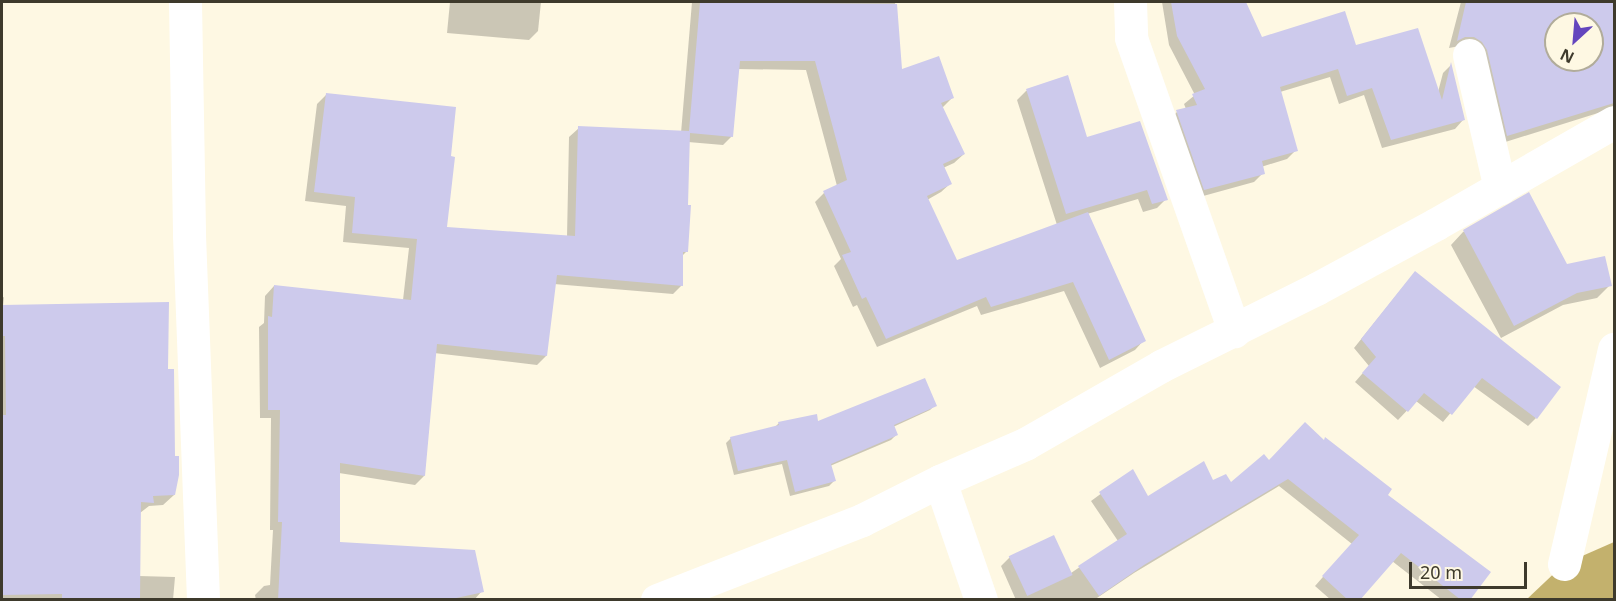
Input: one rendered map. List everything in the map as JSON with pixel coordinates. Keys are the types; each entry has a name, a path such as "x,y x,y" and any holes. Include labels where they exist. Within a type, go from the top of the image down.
{"street":[{"path":"185,2 189,235 203,600"},
{"path":"1130,2 1131,38 1234,331"},
{"path":"1469,55 1500,188"},
{"path":"657,600 862,520 940,481 1025,444 1161,366 1234,331 1500,188 1614,122"},
{"path":"1564,564 1614,350"},
{"path":"940,481 981,600"}],"shaded area":[{"path":"1614,542 1614,599 1526,600 1564,564"}],"building":[{"path":"700,2 897,4 902,69 939,56 954,98 941,103 965,154 943,164 952,184 927,196 957,260 1088,212 1146,341 1109,360 1073,282 991,307 986,297 886,339 866,297 862,299 842,255 851,252 823,191 847,180 815,61 740,61 733,137 690,133 688,205 691,205 688,252 683,252 683,286 557,275 547,356 437,344 425,476 340,463 340,542 475,550 484,592 447,600 278,600 282,522 278,522 280,410 268,410 268,316 272,317 274,285 411,300 417,239 352,233 355,197 314,192 326,93 456,107 451,156 455,157 447,227 575,236 578,126 689,131"},
{"path":"1171,2 1246,2 1262,37 1345,11 1356,45 1418,28 1442,100 1451,62 1465,120 1391,140 1372,88 1347,96 1338,69 1280,87 1298,151 1262,161 1265,174 1204,190 1176,110 1197,105 1192,94 1205,89 1177,36"},
{"path":"1466,2 1614,2 1614,103 1507,136 1487,50 1482,42 1474,37 1465,37 1457,41"},
{"path":"1068,75 1087,137 1140,121 1168,200 1152,204 1147,190 1066,214 1026,89"},
{"path":"1529,192 1567,264 1605,256 1612,286 1577,293 1514,326 1463,230"},
{"path":"1415,271 1561,387 1537,419 1482,378 1452,415 1424,393 1408,412 1362,373 1376,357 1361,339"},
{"path":"169,302 168,369 174,369 175,456 179,456 179,475 175,495 153,496 154,503 141,502 140,600 62,600 62,594 2,595 2,415 6,415 5,336 2,336 2,305"},
{"path":"925,378 937,406 894,425 898,435 831,464 836,481 795,492 787,460 738,471 730,437 779,425 778,422 817,414 818,421"},
{"path":"1305,422 1324,440 1325,437 1392,489 1388,495 1491,572 1470,600 1461,600 1401,553 1360,600 1348,600 1322,576 1359,535 1288,479 1144,565 1099,596 1078,566 1127,534 1099,492 1133,469 1148,496 1204,461 1213,480 1226,474 1231,482 1264,454 1269,460"},
{"path":"1054,535 1073,575 1027,596 1009,556"}]}
